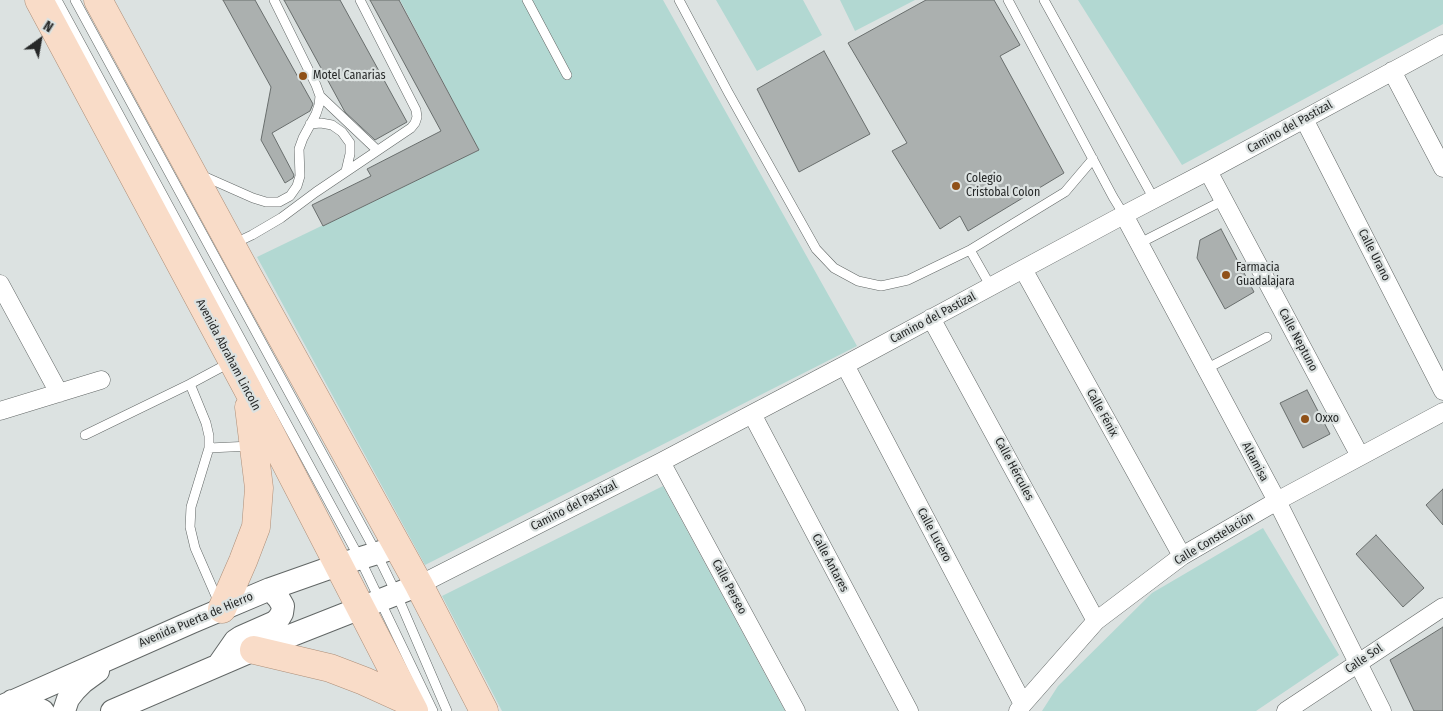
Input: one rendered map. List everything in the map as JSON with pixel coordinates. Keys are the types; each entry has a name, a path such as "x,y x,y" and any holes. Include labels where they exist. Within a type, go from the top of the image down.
{"main road":[{"name":"Avenida Abraham Lincoln","path":"39,0 246,388 368,556 389,597 411,706"},
{"path":"98,0 231,245 368,556 389,597 484,711"},
{"path":"222,610 244,561 256,527 259,488 246,388"},
{"path":"254,650 330,668 364,681 411,706"}],"street":[{"name":"Camino del Pastizal","path":"389,597 661,462 1443,44"},
{"path":"1392,71 1443,168"},
{"name":"Calle Urano","path":"1304,118 1443,391"},
{"name":"Calle Neptuno","path":"1208,171 1360,456"},
{"name":"Altamisa","path":"1124,215 1277,502 1382,711"},
{"name":"Calle Fénix","path":"1023,269 1182,556"},
{"path":"0,284 59,393"},
{"name":"Calle Hércules","path":"931,318 1096,621"},
{"name":"Calle Lucero","path":"845,365 1020,708"},
{"path":"0,411 101,380"},
{"name":"Calle Constelación","path":"1020,708 1096,621 1182,556 1360,456 1443,412"},
{"name":"Calle Antares","path":"752,414 909,711"},
{"name":"Calle Perseo","path":"661,462 796,711"},
{"name":"Avenida Puerta de Hierro","path":"6,704 270,589 368,556"},
{"path":"219,664 235,641 275,622 279,618 283,606 270,589"},
{"path":"112,711 219,664 389,597"},
{"name":"Calle Sol","path":"1286,711 1443,608"},
{"path":"64,711 68,699 83,682 125,651"},
{"path":"6,704 34,707 43,711"}],"lane":[{"path":"57,0 368,556"},
{"path":"75,0 368,556"},
{"path":"190,169 253,198 266,202 279,202 290,196 297,186 300,176 299,149 319,105 320,96 274,0"},
{"path":"231,245 281,218 346,171 411,128 415,123 417,117 416,110 360,0"},
{"path":"527,0 567,74"},
{"path":"679,0 816,249 834,268 858,281 881,286 908,280 970,250 1065,192 1093,159"},
{"path":"1008,0 1124,215"},
{"path":"1044,0 1154,199"},
{"path":"320,96 377,150"},
{"path":"310,124 332,125 342,132 350,143 350,154 346,171"},
{"path":"1140,243 1224,200"},
{"path":"970,250 991,287"},
{"path":"1206,369 1267,337"},
{"path":"86,435 231,362"},
{"path":"190,384 209,436 209,448 191,507 190,527 195,548 222,610"},
{"path":"209,448 254,446"},
{"path":"389,597 433,711"},
{"path":"389,597 447,711"}],"green space":[{"path":"400,0 663,0 857,346 425,565 257,257 479,150"},
{"path":"716,0 803,0 822,35 757,71"},
{"path":"840,0 915,0 855,31"},
{"path":"1078,0 1443,0 1443,24 1182,165"},
{"path":"663,486 785,711 502,711 442,596"},
{"path":"1263,528 1339,655 1256,711 1042,711 1058,686 1152,593"}],"building":[{"path":"223,0 255,0 313,104 310,111 272,133 294,175 293,178 285,183 261,140 271,87"},
{"path":"284,0 340,0 407,122 375,140 345,112"},
{"path":"370,0 399,0 479,150 323,226 312,205 371,176 367,169 441,131"},
{"path":"926,0 994,0 1020,45 1000,56 1064,173 968,231 960,216 940,229 892,151 907,143 848,43"},
{"path":"824,51 870,134 799,172 757,89"},
{"name":"Farmacia Guadalajara","path":"1221,229 1254,292 1225,309 1197,258 1200,240"},
{"name":"Oxxo","path":"1307,390 1330,434 1303,448 1280,403"},
{"path":"1443,489 1443,525 1426,505"},
{"path":"1376,535 1424,588 1403,607 1356,554"},
{"path":"1443,627 1443,711 1414,711 1390,660"}],"place":[{"name":"Motel Canarias","path":"303,76"},
{"name":"Colegio Cristobal Colon","path":"956,186"},
{"name":"Farmacia Guadalajara","path":"1226,275"},
{"name":"Oxxo","path":"1305,419"}]}
